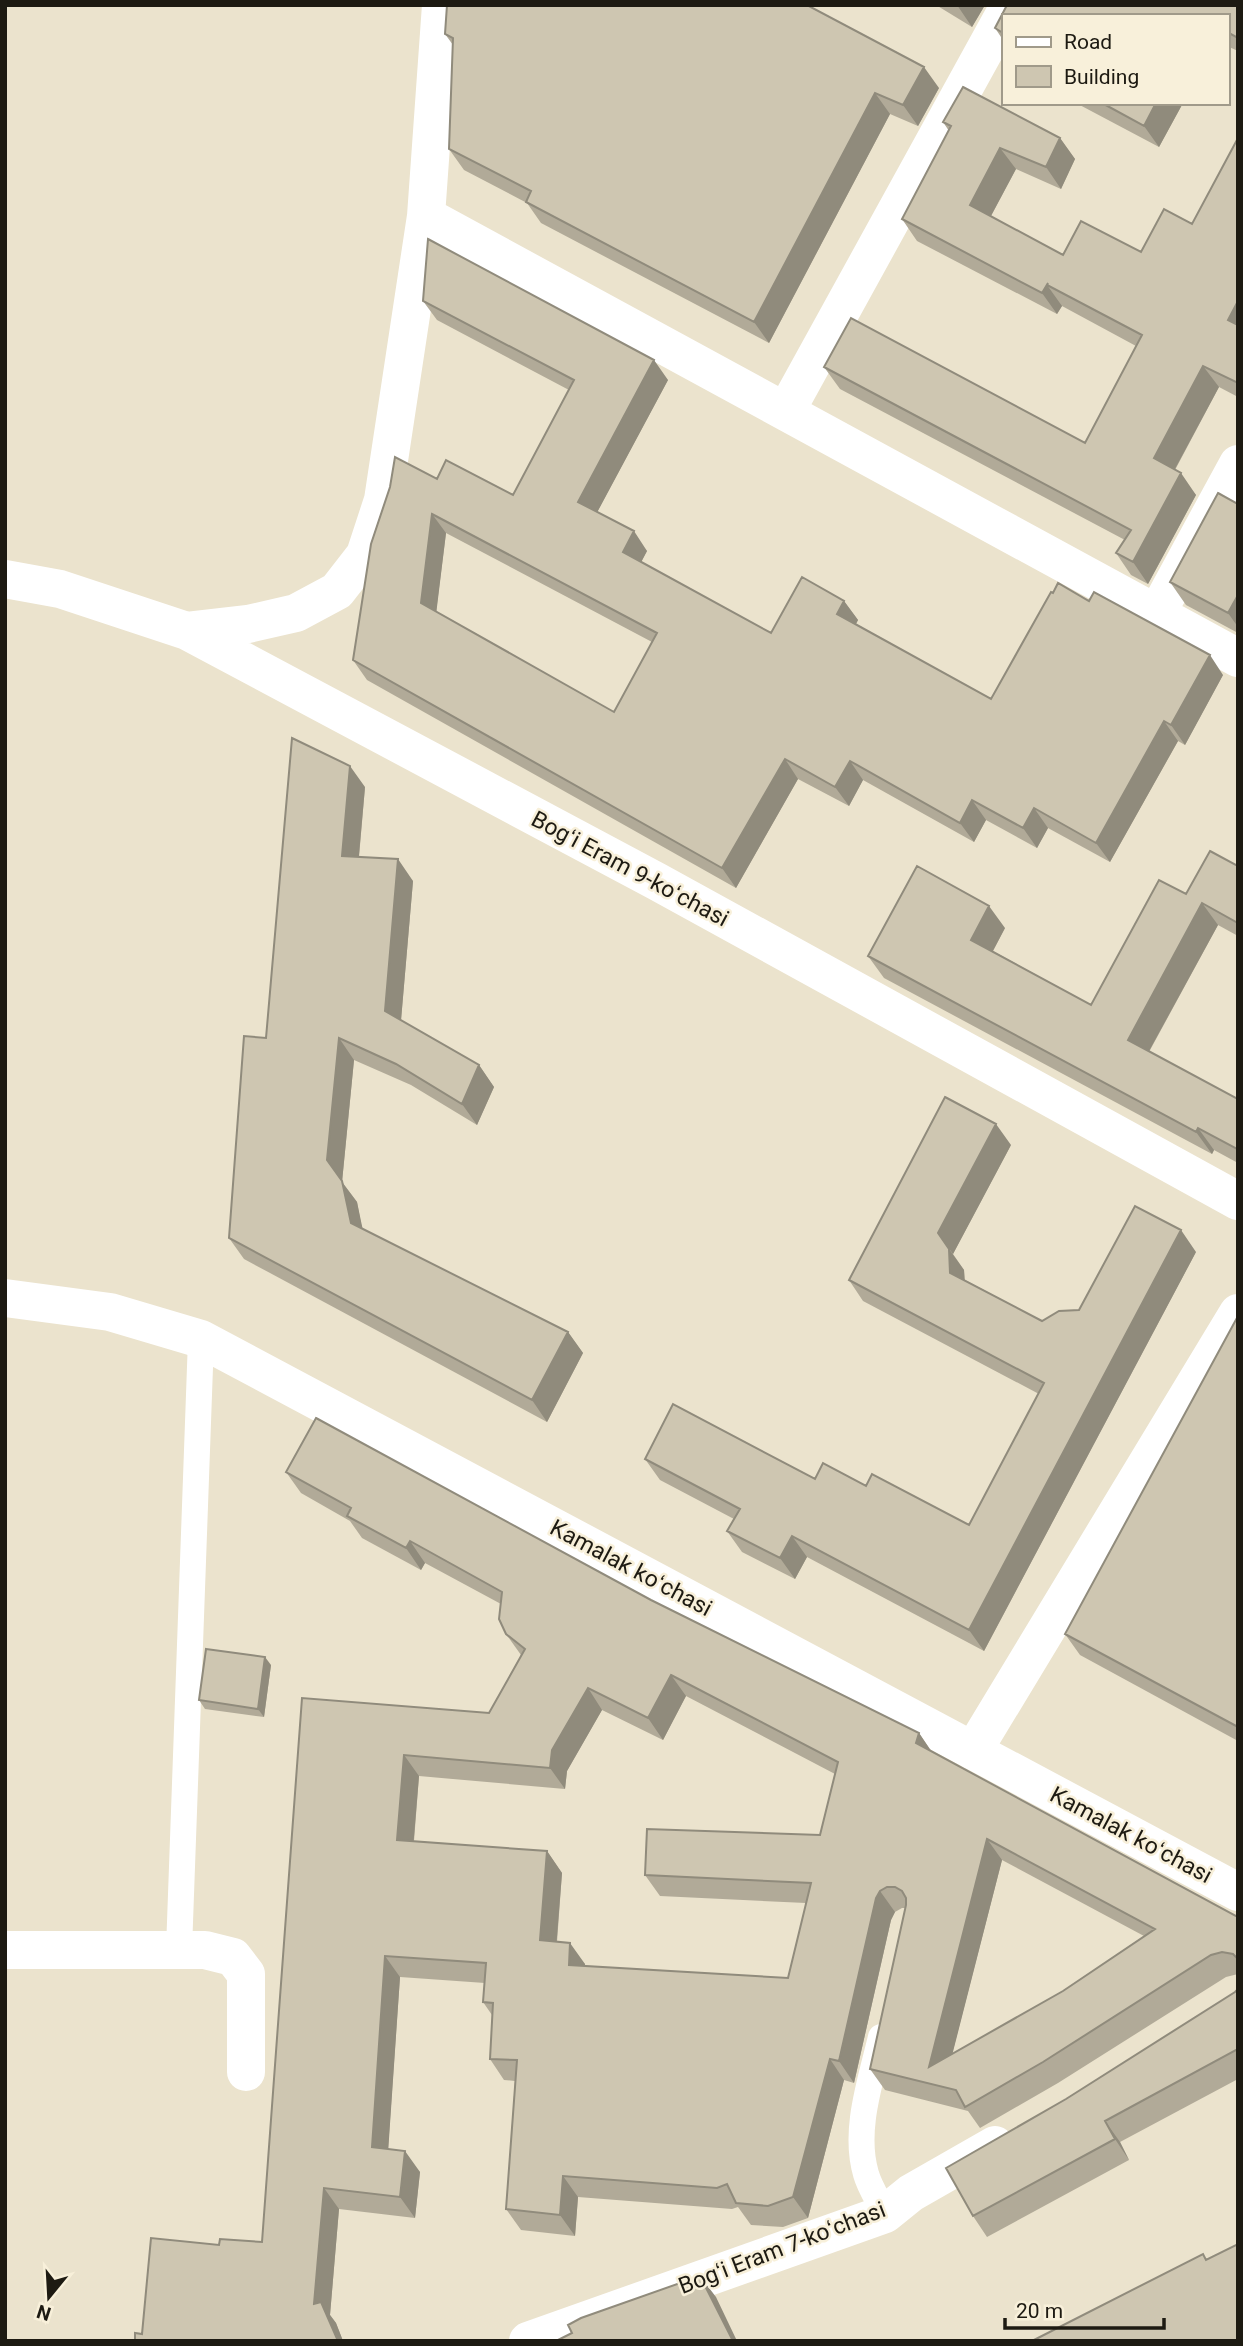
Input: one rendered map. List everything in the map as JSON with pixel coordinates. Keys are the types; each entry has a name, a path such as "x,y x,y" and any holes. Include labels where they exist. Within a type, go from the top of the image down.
{"street":[{"path":"187,631 248,624 296,613 337,591 365,555 383,500 426,216 441,5"},
{"path":"786,411 1002,20"},
{"path":"426,216 1238,658"},
{"path":"1157,613 1238,464"},
{"name":"Bogʻi Eram 9-koʻchasi","path":"5,579 60,589 187,631 656,881 1238,1201"},
{"name":"Kamalak koʻchasi","path":"5,1298 110,1312 201,1339 1238,1892"},
{"path":"973,1751 1238,1313"},
{"path":"5,1950 205,1950 233,1957 246,1974 246,2072"},
{"name":"Bogʻi Eram 7-koʻchasi","path":"528,2341 886,2214 911,2193 1024,2128"}],"lane":[{"path":"179,1950 201,1339"},
{"path":"885,2016 864,2110 862,2155 866,2175 886,2214"}],"building":[{"path":"447,5 807,5 924,67 903,105 875,93 754,322 526,202 531,191 449,149 453,38 445,34"},
{"path":"1007,5 1238,5 1238,38 1229,33 1229,14 1002,14"},
{"path":"1002,15 1002,32 995,28"},
{"path":"963,87 1060,138 1046,167 1000,148 970,205 1063,255 1081,221 1141,252 1164,209 1192,224 1238,138 1238,301 1228,320 1238,325 1238,383 1203,366 1154,458 1181,473 1133,562 1116,553 1131,530 824,367 851,318 1085,443 1142,335 1047,285 1048,283 1042,293 902,219 951,126 943,122"},
{"path":"1106,105 1155,105 1144,126"},
{"path":"428,239 654,360 578,502 634,531 623,552 771,633 802,577 844,601 837,614 991,699 1058,583 1089,601 1094,592 1210,655 1171,725 1164,721 1096,843 1034,808 1023,828 972,800 960,823 850,761 835,787 785,759 722,868 353,660 371,544 390,487 395,457 437,479 446,460 513,495 574,380 423,301","holes":["432,514 657,633 614,712 421,603"]},
{"path":"1218,493 1238,504 1238,595 1228,613 1170,582"},
{"path":"292,738 350,766 342,856 398,859 385,1011 479,1065 462,1104 396,1064 339,1038 327,1160 342,1181 351,1223 568,1332 532,1400 229,1238 244,1036 266,1038"},
{"path":"1210,851 1238,866 1238,923 1202,903 1128,1040 1238,1099 1237,1149 1198,1128 1196,1132 868,956 917,866 989,906 971,940 1091,1005 1159,880 1186,894"},
{"path":"945,1097 996,1124 938,1233 949,1249 950,1273 1042,1321 1059,1311 1079,1310 1135,1206 1181,1230 969,1630 792,1536 780,1558 727,1531 740,1509 645,1459 673,1404 815,1479 823,1463 866,1486 872,1474 969,1525 1044,1383 849,1280"},
{"path":"1238,1316 1238,1727 1065,1634"},
{"path":"316,1418 651,1600 919,1733 916,1743 1238,1917 1238,1959 1233,1954 1222,1952 1211,1955 1043,2062 965,2107 956,2090 870,2069 906,1905 902,1891 887,1887 880,1891 876,1898 839,2061 830,2059 793,2197 768,2206 736,2203 727,2184 717,2188 563,2176 560,2215 506,2209 517,2060 490,2059 493,2003 483,2002 486,1963 385,1956 372,2147 405,2151 400,2197 324,2188 314,2304 321,2302 338,2341 135,2341 135,2333 142,2334 151,2238 219,2245 220,2239 262,2242 302,1698 489,1713 525,1649 506,1634 499,1619 502,1592 410,1541 406,1548 347,1516 351,1508 286,1472","holes":["671,1675 838,1762 820,1835 647,1829 645,1875 811,1883 788,1978 569,1965 570,1943 540,1940 547,1851 397,1840 404,1755 550,1768 552,1750 588,1688 648,1718","987,1839 1155,1929 1063,1991 929,2067"]},
{"path":"206,1649 265,1657 258,1709 199,1700"},
{"path":"1238,1989 1238,2049 1105,2121 1115,2139 973,2216 946,2168 1066,2099"},
{"path":"1238,2244 1238,2341 1032,2341 1203,2254 1206,2260"},
{"path":"700,2276 733,2341 556,2341 572,2333 568,2325 581,2318"}]}
